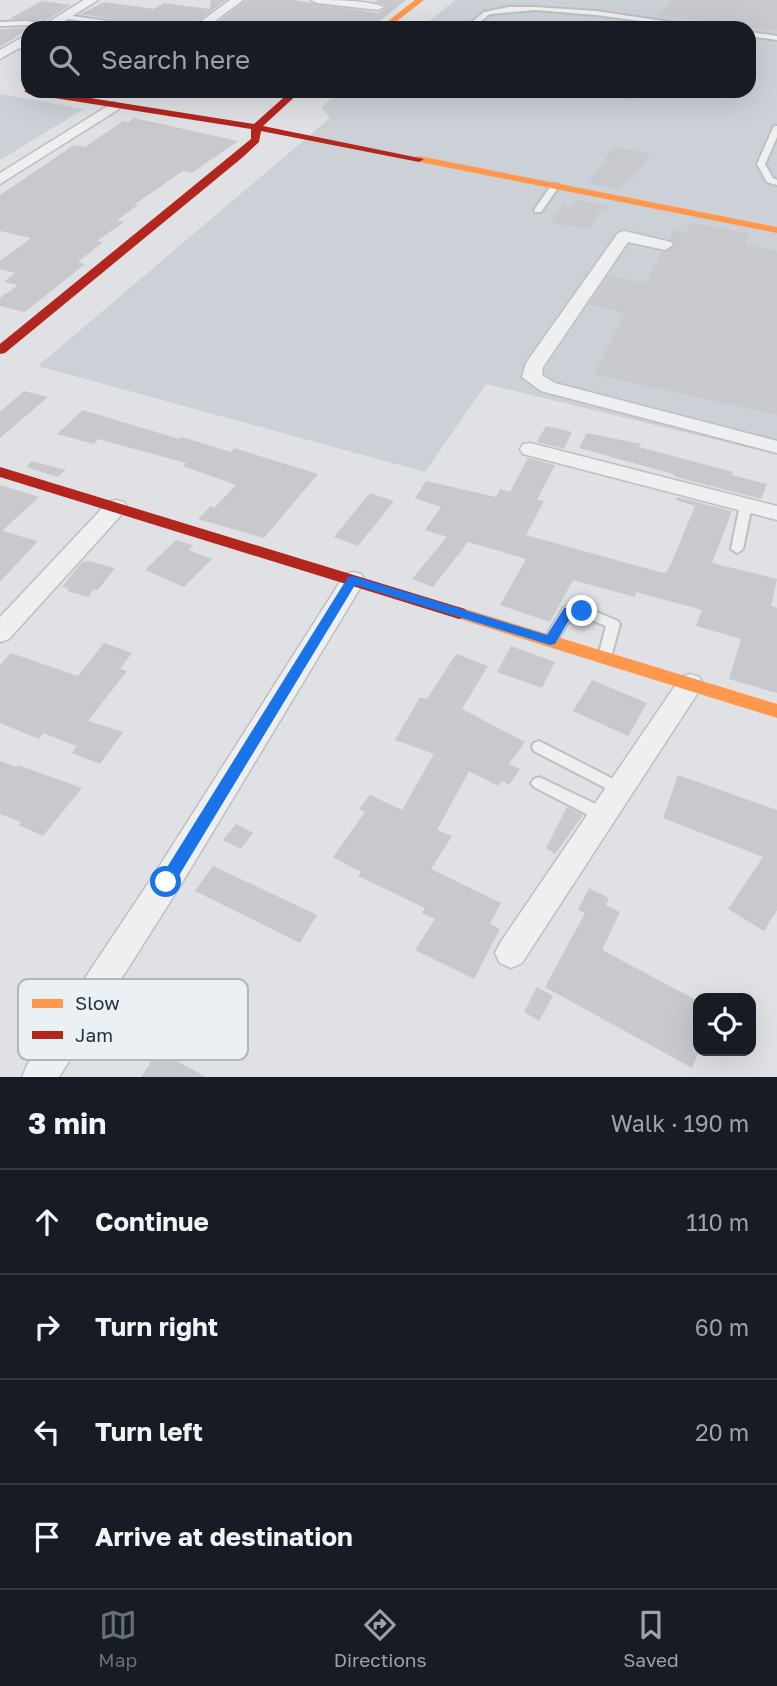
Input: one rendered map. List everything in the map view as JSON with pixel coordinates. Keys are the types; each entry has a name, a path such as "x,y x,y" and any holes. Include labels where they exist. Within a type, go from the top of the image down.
{"street":[{"path":"59,21 92,0"},
{"path":"208,21 237,0"},
{"path":"317,0 378,7"},
{"path":"392,21 421,0"},
{"path":"0,55 21,47"},
{"path":"9,88 21,90"},
{"path":"70,98 94,102 112,99 777,230"},
{"path":"0,350 239,155 256,140 256,127 288,98"},
{"path":"0,180 112,99"},
{"path":"666,245 624,236 533,367 532,376 548,387 777,447"},
{"path":"530,449 777,513"},
{"path":"0,472 777,710"},
{"path":"0,633 116,507"},
{"path":"103,979 353,580"},
{"path":"511,953 690,684"},
{"path":"39,1077 50,1060"}],"lane":[{"path":"476,21 487,12 534,8 560,8 656,21"},
{"path":"25,12 40,21"},
{"path":"0,24 21,23"},
{"path":"756,35 777,38"},
{"path":"777,128 761,164 770,180 777,183"},
{"path":"538,210 556,185"},
{"path":"737,549 746,505"},
{"path":"550,641 568,611 582,611 613,624 605,657"},
{"path":"539,747 620,789"},
{"path":"539,783 603,815"}],"shaded area":[{"path":"455,0 777,0 777,455 486,384 425,472 38,366 330,118 321,107 332,98 756,98 756,21 430,21"},
{"path":"0,94 84,109 0,160"}],"building":[{"path":"211,0 226,0 198,21 112,21 80,14 104,2 154,9 164,3 210,9"},
{"path":"246,0 293,0 378,13 386,8 385,5 375,2 377,0 406,0 380,21 219,21"},
{"path":"672,0 777,0 777,31 756,28 756,21 704,21 660,15"},
{"path":"42,1 71,5 45,21 9,19"},
{"path":"21,28 21,34 0,47 0,29"},
{"path":"134,118 238,141 192,173 183,171 135,204 138,205 117,220 124,222 97,241 103,242 78,262 85,264 30,308 24,312 0,306 0,298 18,285 4,282 15,273 0,269 0,261 31,238 0,231 0,195 74,145 85,147 123,121 129,122"},
{"path":"613,147 650,153 634,178 627,184 623,183 619,189 589,184"},
{"path":"578,200 608,206 605,212 600,211 589,229 551,223 562,206 572,208"},
{"path":"691,223 750,234 746,245 777,251 777,415 594,374 625,313 589,304 608,276 646,283 662,252 676,246 670,239 675,230 686,232"},
{"path":"24,391 48,397 0,438 0,412"},
{"path":"83,410 179,439 182,437 231,452 234,448 318,474 264,538 198,519 211,506 214,508 236,485 183,466 186,463 98,439 93,444 57,434"},
{"path":"546,426 572,432 564,449 537,442"},
{"path":"587,433 641,444 639,447 767,484 761,499 676,477 579,448"},
{"path":"528,458 555,465 537,500 544,501 526,535 663,573 667,572 695,506 676,500 677,497 732,511 712,563 777,579 771,606 777,608 777,693 729,679 741,639 696,626 702,610 636,592 635,597 573,580 550,622 500,605 526,559 468,542 433,587 412,579 447,537 425,530 441,507 415,498 426,481 496,497 500,489 510,492"},
{"path":"32,461 65,470 58,477 26,467"},
{"path":"0,485 39,497 2,531 38,541 0,582"},
{"path":"370,493 394,501 358,546 334,537"},
{"path":"176,540 193,545 189,550 212,559 184,587 145,570"},
{"path":"89,561 115,568 98,590 94,589 88,597 62,587 82,562"},
{"path":"104,643 132,653 120,669 127,671 88,721 123,732 100,764 72,753 77,746 43,733 39,739 0,723 0,665 11,653 78,676"},
{"path":"511,646 555,662 542,688 497,672"},
{"path":"456,654 488,666 462,709 525,742 509,764 520,769 509,785 502,781 498,786 469,771 437,830 452,836 431,869 501,903 490,924 500,929 474,979 415,950 435,919 422,913 425,908 358,876 361,872 333,857 365,812 359,809 370,795 402,810 434,754 395,740 420,697 427,699"},
{"path":"592,680 647,703 628,736 573,711"},
{"path":"0,761 82,788 43,836 19,825 21,822 0,814"},
{"path":"678,775 777,810 777,910 764,931 728,909 763,857 663,818"},
{"path":"567,807 583,815 555,854 546,848"},
{"path":"236,824 253,833 241,849 223,840"},
{"path":"213,866 317,915 300,943 195,891"},
{"path":"589,888 609,898 606,905 620,912 602,950 693,998 693,1056 697,1056 692,1068 545,987 585,913 578,910"},
{"path":"537,987 553,996 539,1021 524,1012"},
{"path":"152,1060 175,1060 206,1077 141,1077"}],"traffic: slow":[{"path":"392,21 420,0"},
{"path":"419,159 777,230"},
{"path":"459,613 777,711"}],"traffic: jam":[{"path":"73,98 256,127 419,159"},
{"path":"0,350 239,155 256,140 256,127 288,98"},
{"path":"0,472 459,613"}],"route":[{"path":"166,882 353,580 550,641 568,611 582,611"}]}
